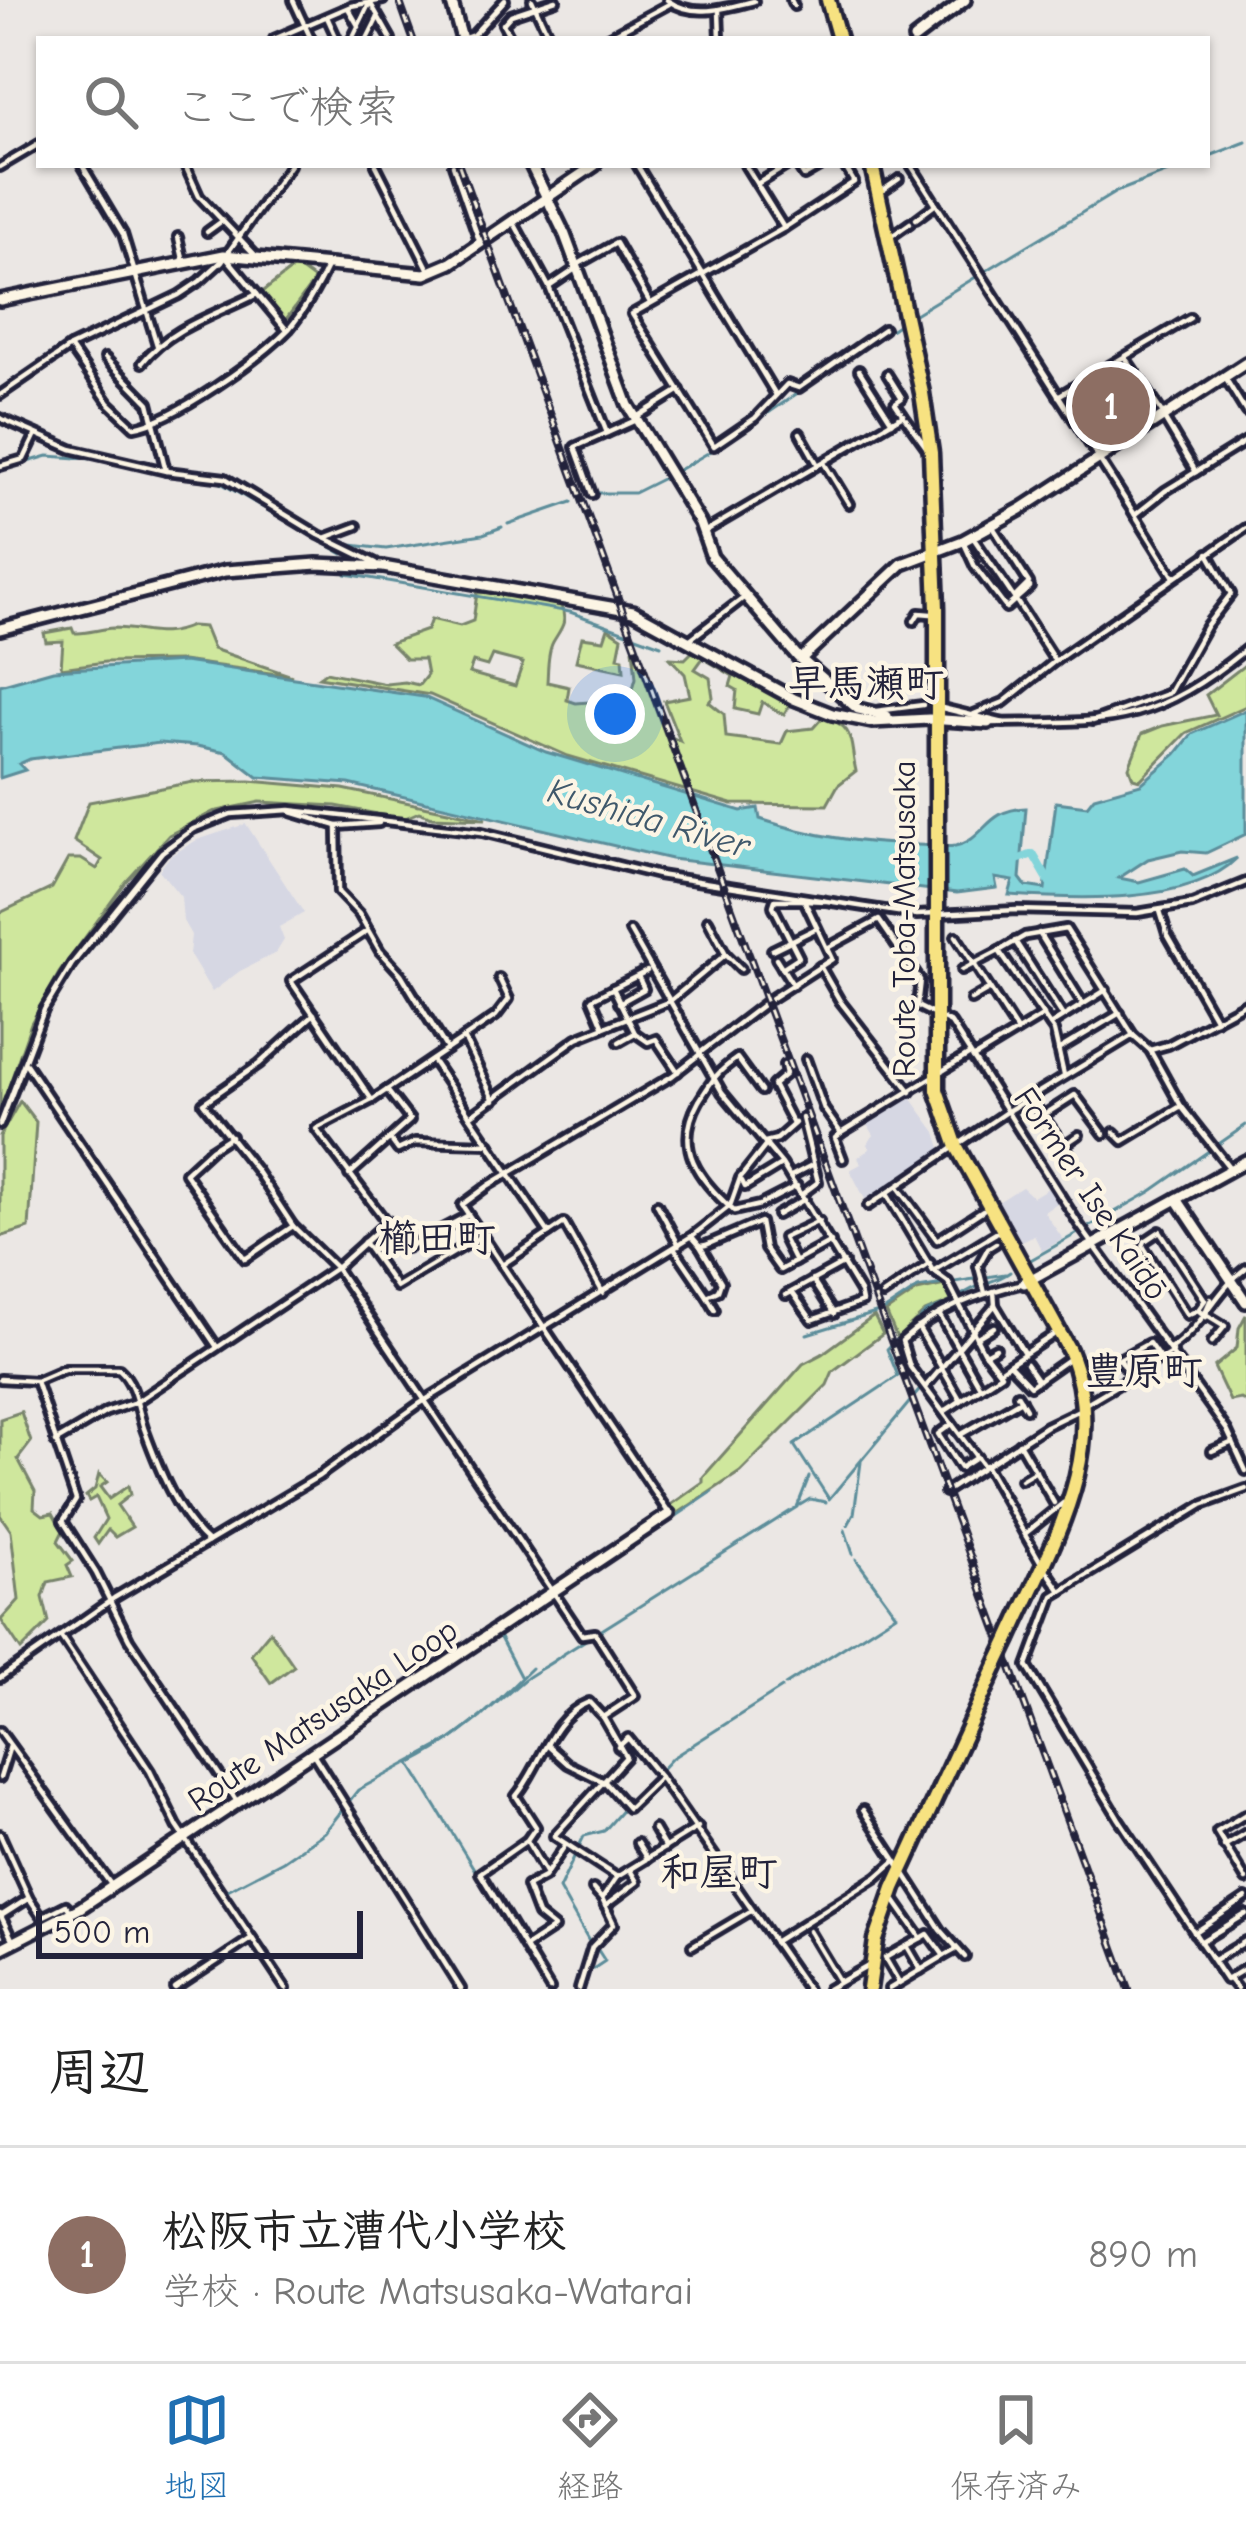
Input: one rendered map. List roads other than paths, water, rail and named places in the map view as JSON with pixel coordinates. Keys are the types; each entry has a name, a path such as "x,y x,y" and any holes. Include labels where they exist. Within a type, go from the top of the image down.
{"main road":[{"path":"451,0 461,36"},
{"path":"828,0 838,36"},
{"path":"918,36 964,0"},
{"path":"533,168 635,419 704,532 710,554 801,659 850,704 872,714 904,719"},
{"path":"0,300 224,256 401,274 430,272 481,243 588,168"},
{"name":"Route Toba-Matsusaka","path":"869,1989 898,1866 1072,1501 1084,1446 1072,1356 936,1116 932,1080 931,454 873,168"},
{"path":"801,659 897,568 992,525 1246,363"},
{"name":"Route Toba-Matsusaka","path":"933,717 934,553"},
{"path":"2,628 225,571 317,564 383,566 625,608 779,691 832,714 865,721 933,717 988,723"},
{"name":"Route Toba-Matsusaka","path":"954,1150 996,1238 1027,1282 1067,1360 1081,1402"},
{"path":"1027,1282 1246,1161"},
{"path":"1177,1199 1246,1302"},
{"name":"Route Matsusaka Loop","path":"0,1949 72,1913 669,1514"}],"street":[{"path":"293,0 310,36"},
{"path":"284,36 347,8 382,0"},
{"path":"470,36 505,0"},
{"path":"509,36 503,25 511,15 556,0"},
{"path":"609,36 668,2 719,11 754,1"},
{"path":"370,2 389,36"},
{"path":"356,36 370,2"},
{"path":"534,4 547,32 541,36"},
{"path":"347,8 358,27"},
{"path":"719,11 720,36"},
{"path":"326,16 336,36"},
{"path":"369,36 379,16"},
{"path":"0,167 36,146"},
{"path":"84,168 123,234 157,345"},
{"path":"186,168 193,188 258,258"},
{"path":"0,395 70,347 188,289 224,256 288,168"},
{"path":"378,168 430,272"},
{"path":"454,168 481,243"},
{"path":"639,168 776,395"},
{"path":"747,168 784,228"},
{"path":"757,184 783,168"},
{"path":"846,168 854,182 784,228 632,314 714,446 755,418 787,384 799,388 884,329"},
{"path":"913,168 1174,577"},
{"path":"879,193 899,179"},
{"path":"889,238 936,204"},
{"path":"207,232 223,220"},
{"path":"513,220 549,287 607,433"},
{"path":"178,237 184,263"},
{"path":"549,287 616,243 650,304"},
{"path":"224,256 287,330"},
{"path":"70,347 109,404 134,427 154,424 218,388 287,330 328,266"},
{"path":"142,363 157,345 217,310 257,294"},
{"path":"1058,396 1190,318"},
{"path":"105,358 147,400 166,471"},
{"path":"1125,358 1196,472"},
{"path":"859,370 892,422"},
{"path":"887,374 902,398 895,403 931,454"},
{"path":"1224,376 1246,412"},
{"path":"592,494 575,447 635,419 680,390"},
{"path":"704,532 903,415"},
{"path":"0,418 71,449 166,471 225,478 325,538 383,566"},
{"path":"0,466 24,459 36,434"},
{"path":"800,434 849,504"},
{"path":"1135,515 1246,441"},
{"path":"968,538 1014,598 1029,583 992,525"},
{"path":"325,538 357,526"},
{"path":"872,714 880,708 933,717 974,714 1004,702 1246,528"},
{"path":"968,538 975,567 1006,608 1030,587"},
{"path":"1090,723 1169,693 1207,625 1231,594 1208,553"},
{"path":"689,640 746,596"},
{"path":"1017,602 1055,661"},
{"path":"914,620 919,613 931,614"},
{"path":"988,723 1090,723 1128,717 1175,700 1246,649"},
{"path":"974,714 1004,723"},
{"path":"290,810 337,826 384,821"},
{"path":"0,1125 61,981 162,852 193,829 223,816 290,810 498,835 658,875 932,911 1160,911 1246,882"},
{"path":"337,826 338,892 447,1049"},
{"path":"782,968 799,957 773,906 775,900 830,899"},
{"path":"669,1514 462,1205 678,1072 767,1001 832,959 804,900"},
{"path":"1160,911 1167,934 1216,1020"},
{"path":"708,920 726,954 742,969"},
{"name":"Former Ise Kaidō","path":"829,947 879,920 920,980 916,1004 950,1021 1080,1226 1233,1442 1246,1471"},
{"path":"772,950 818,928"},
{"path":"962,970 1016,941 1066,929 1132,1035 1150,1050 1181,1106 1232,1169"},
{"path":"368,930 291,981 372,1100"},
{"path":"630,931 713,1075 782,1164 820,1221 831,1242 844,1263 860,1292 862,1303 812,1320 789,1293 844,1263"},
{"path":"1039,933 1083,1004"},
{"path":"956,936 1017,1031"},
{"path":"1016,941 1063,1016"},
{"path":"999,951 1050,1025 1064,1075"},
{"path":"470,1116 577,1038 670,1001 726,954"},
{"path":"776,958 793,985"},
{"path":"820,966 840,1000 911,1092"},
{"path":"603,1025 592,999 649,970"},
{"path":"620,1003 644,989 638,976"},
{"path":"467,1216 408,1248 316,1129 372,1100 496,1016 510,993 499,978"},
{"path":"613,988 635,1033 648,1042 656,1039 678,1072"},
{"path":"971,1000 990,988"},
{"path":"1050,1025 1106,990"},
{"path":"1150,1050 1246,1003"},
{"path":"1058,1050 1120,1013"},
{"path":"314,1014 260,1064 203,1102 293,1226 336,1268 583,1636 596,1634 635,1696 604,1717"},
{"path":"843,1160 836,1138 841,1133 1044,1015"},
{"path":"619,1042 635,1033"},
{"path":"989,1034 996,1044"},
{"path":"868,1206 1006,1112 1132,1035"},
{"path":"464,1038 494,1100"},
{"path":"761,1091 737,1058 713,1075 686,1125 688,1151 736,1211 760,1205 796,1186"},
{"path":"806,1059 824,1109 841,1133"},
{"path":"24,1060 217,1347"},
{"path":"432,1060 550,1233"},
{"path":"784,1065 787,1073 773,1085 794,1124"},
{"path":"349,1175 410,1120 387,1090"},
{"path":"1044,1115 1075,1095 1104,1134"},
{"path":"1030,1098 1066,1148 1079,1135"},
{"path":"1114,1132 1124,1141 1181,1106"},
{"path":"0,1678 110,1602 319,1477 376,1432 692,1236 728,1206 740,1178 766,1143 824,1109"},
{"path":"700,1246 774,1216 818,1182 802,1118"},
{"path":"231,1136 185,1173 245,1258 293,1226"},
{"path":"390,1139 398,1150 416,1142 490,1144"},
{"path":"742,1181 746,1186 782,1164"},
{"path":"790,1176 812,1165"},
{"path":"898,1187 937,1240 983,1210"},
{"path":"887,1194 934,1271 948,1283 985,1354 1001,1374 946,1411"},
{"path":"657,1204 715,1310"},
{"path":"55,1442 106,1412 136,1402 336,1268 388,1221"},
{"path":"795,1262 783,1238 820,1221"},
{"path":"502,1264 564,1222 603,1293"},
{"path":"760,1222 765,1249 780,1270 831,1242"},
{"path":"1204,1315 1205,1300 1160,1231 1142,1243 1187,1315 1204,1315 1225,1326 1212,1342"},
{"path":"364,1242 396,1287 483,1235"},
{"path":"692,1236 721,1282 717,1292 707,1296"},
{"path":"934,1271 996,1238"},
{"path":"984,1291 978,1266 996,1238"},
{"path":"883,1295 930,1262"},
{"path":"945,1492 1081,1402 1161,1360 1190,1335 1246,1268"},
{"path":"1148,1278 1157,1272"},
{"path":"812,1280 834,1313"},
{"path":"1027,1282 984,1291 918,1326 902,1342 910,1367 984,1466 1040,1561"},
{"path":"994,1291 995,1305 1024,1353"},
{"path":"1204,1315 1211,1299"},
{"path":"926,1384 995,1305"},
{"path":"939,1314 980,1388"},
{"path":"918,1326 961,1400"},
{"path":"973,1331 994,1327"},
{"path":"998,1371 1053,1335"},
{"path":"1089,1361 1101,1354 1108,1365 1149,1343 1161,1360"},
{"path":"985,1354 996,1348"},
{"path":"1120,1359 1132,1379"},
{"path":"1009,1364 1030,1386 1067,1360"},
{"path":"1026,1364 1038,1381"},
{"path":"0,1379 36,1381 64,1370 119,1369 128,1378 170,1488 208,1542"},
{"path":"36,1381 76,1502 63,1521 129,1640 238,1803"},
{"path":"962,1434 1019,1397 1026,1409"},
{"path":"954,1423 938,1434 960,1468 977,1456"},
{"path":"1212,1451 1233,1442"},
{"path":"1019,1443 1054,1503"},
{"path":"1021,1480 1036,1472"},
{"path":"1246,1490 1202,1505 1053,1596 1028,1668 1226,1980 1246,1968"},
{"path":"1026,1533 1056,1507 1072,1501"},
{"path":"1045,1568 1061,1591"},
{"path":"61,1637 150,1771 184,1838 286,1989"},
{"path":"550,1989 480,1873 526,1840 536,1827 515,1796 546,1743 578,1706 589,1702 604,1717 626,1757 554,1836 616,1876"},
{"path":"0,1731 112,1886"},
{"path":"618,1747 628,1738 660,1777 807,1989"},
{"path":"546,1743 568,1764 603,1781 626,1806 660,1777"},
{"path":"0,1778 10,1746"},
{"path":"313,1754 461,1989"},
{"path":"863,1810 941,1930 965,1957"},
{"path":"1246,1814 1217,1832 1246,1880"},
{"path":"603,1903 616,1876 698,1827"},
{"path":"654,1829 665,1848"},
{"path":"1224,1846 1246,1833"},
{"path":"0,1834 42,1917 66,1905 72,1913"},
{"path":"526,1840 545,1872"},
{"path":"637,1843 647,1860"},
{"path":"525,1947 554,1928 538,1915 527,1886 544,1877 566,1844"},
{"path":"1237,1865 1246,1860"},
{"path":"772,1943 898,1866"},
{"path":"603,1903 637,1882 630,1870"},
{"path":"579,1989 592,1947 614,1924 593,1889"},
{"path":"14,1942 0,1915 29,1898"},
{"path":"890,1898 900,1904 921,1937"},
{"path":"1194,1933 1246,1898"},
{"path":"692,1946 750,1911"},
{"path":"1200,1942 1246,1914"},
{"path":"809,1931 839,1981"},
{"path":"899,1982 885,1958 921,1937 928,1934 944,1956"},
{"path":"175,1989 252,1938"},
{"path":"1214,1960 1246,1941"},
{"path":"907,1946 921,1970"},
{"path":"889,1989 955,1950"},
{"path":"828,1989 872,1965"},
{"path":"1229,1978 1237,1989"}],"water":[{"path":"184,662 424,697 546,752 741,811 758,808 760,819 837,838 955,846 1002,814 1026,808 1020,878 1026,886 1045,889 1056,802 1087,806 1094,797 1141,784 1192,734 1246,710 1246,834 1206,853 1182,851 1148,859 1119,878 1139,882 1185,869 1193,876 1237,858 1190,885 1129,896 1035,897 1009,895 1013,881 995,878 997,888 957,893 671,859 349,784 258,777 226,752 197,746 160,743 30,759 19,764 25,770 0,778 0,685 53,670"}],"waterway":[{"path":"1210,156 1246,142"},
{"path":"910,317 1116,192 1178,168"},
{"path":"675,472 902,322"},
{"path":"0,470 48,456 107,460 164,474 214,479 343,554"},
{"path":"596,493 634,493 666,477"},
{"path":"508,524 572,502"},
{"path":"343,544 386,549 502,527"},
{"path":"343,569 346,574 570,612 661,645"},
{"name":"Kushida River","path":"1017,860 1033,854 1050,883"},
{"path":"1027,1262 1150,1192 1246,1125"},
{"path":"959,1297 1010,1272"},
{"path":"885,1310 918,1288 1005,1274"},
{"path":"853,1277 861,1287"},
{"path":"895,1341 927,1312 954,1301"},
{"path":"890,1346 887,1349 898,1376 794,1445 829,1499 992,1303"},
{"path":"807,1334 879,1312"},
{"path":"848,1525 854,1514 861,1462"},
{"path":"476,1872 410,1764 456,1736 531,1675 797,1507 809,1477"},
{"path":"560,1595 712,1492"},
{"path":"800,1505 810,1499 826,1502"},
{"path":"845,1530 853,1554"},
{"path":"785,1685 896,1614 856,1559"},
{"path":"520,1676 499,1636 553,1600"},
{"path":"213,1887 218,1895 283,1861 325,1832 358,1790 452,1739 531,1668"},
{"path":"660,1771 672,1758 782,1688"},
{"path":"638,1796 655,1776"},
{"path":"591,1945 559,1889 584,1836 604,1831 626,1806"},
{"path":"479,1877 547,1989"},
{"path":"582,1989 587,1973 605,1961 596,1947"}],"railway":[{"path":"399,0 412,36"},
{"path":"460,168 1129,1989"}],"place":[{"name":"松阪市立漕代小学校","path":"1111,406"}],"district":[{"name":"早馬瀬町","path":"866,682"},
{"name":"櫛田町","path":"437,1237"},
{"name":"豊原町","path":"1144,1370"},
{"name":"和屋町","path":"719,1871"}]}
